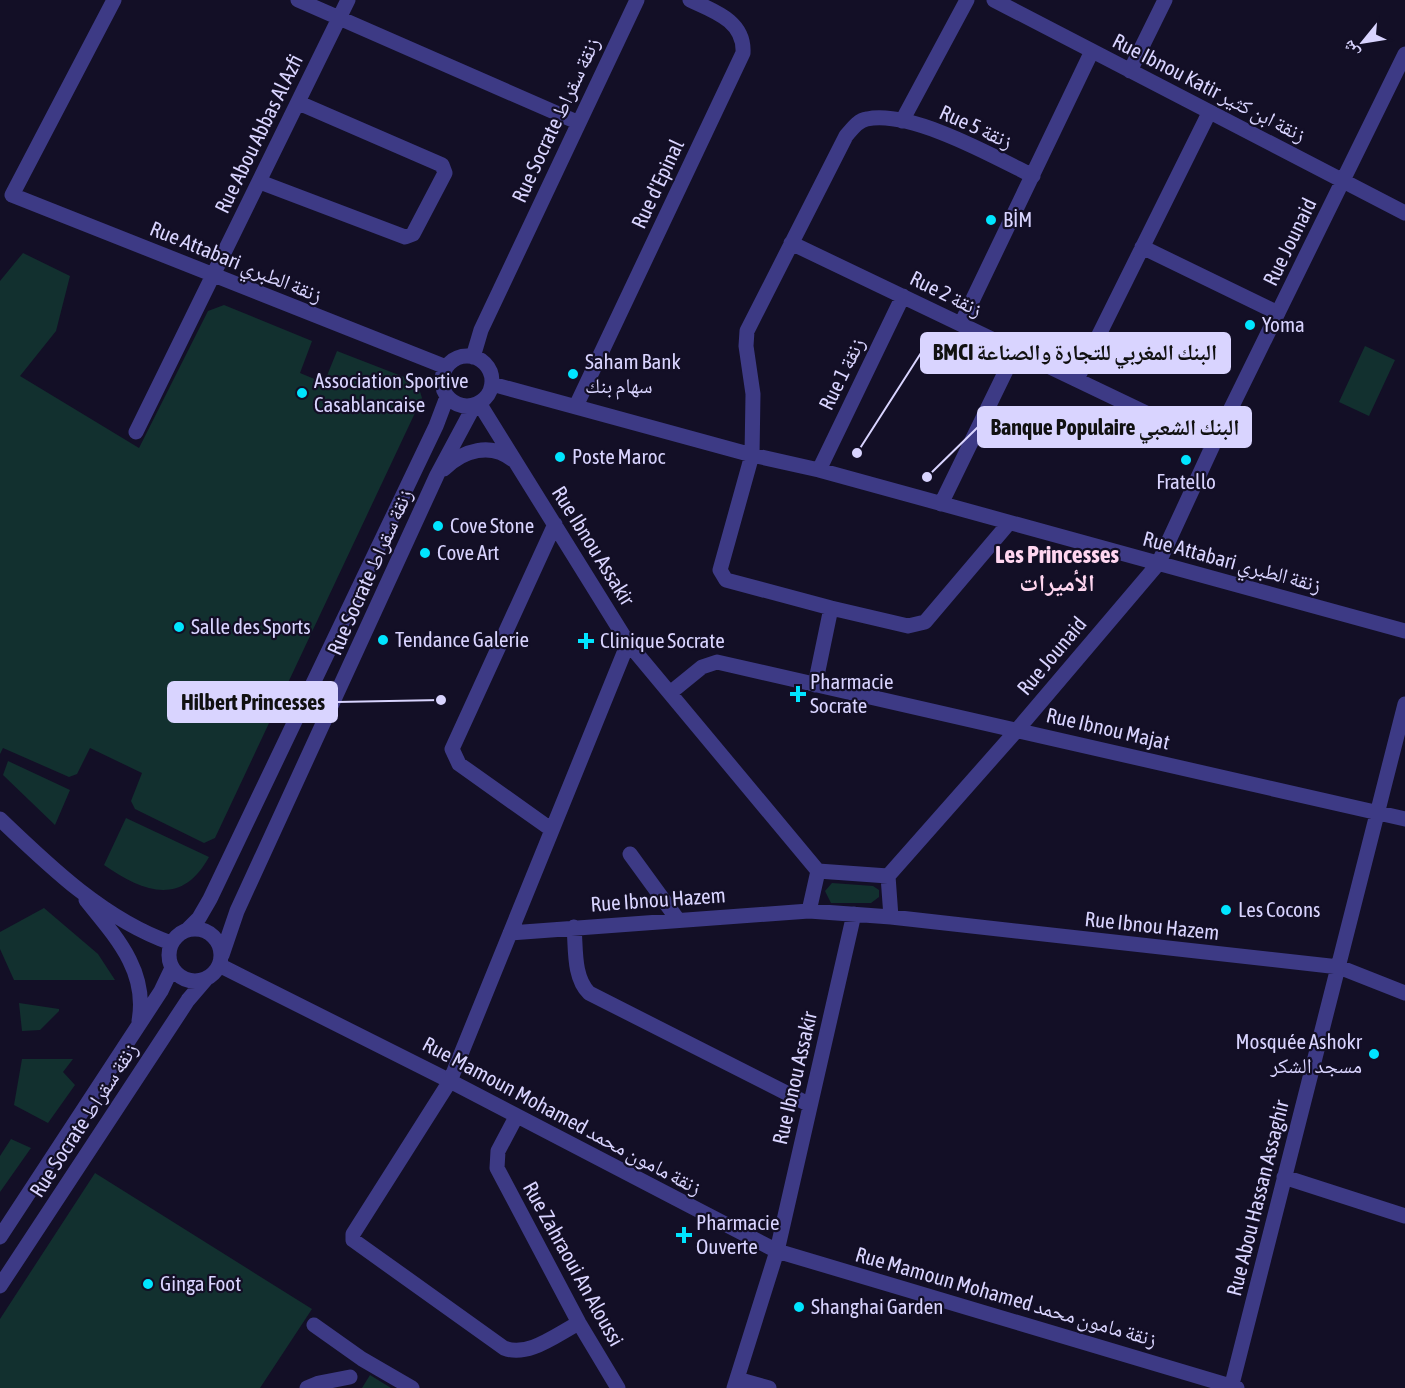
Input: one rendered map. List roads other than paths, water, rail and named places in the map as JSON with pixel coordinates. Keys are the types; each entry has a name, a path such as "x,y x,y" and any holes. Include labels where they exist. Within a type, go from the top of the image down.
{"street":[{"name":"Rue Attabari زنقة الطبري","path":"114,0 12,195 446,367"},
{"path":"298,0 340,16 577,122"},
{"name":"Rue Abou Abbas Al Azfi","path":"136,432 348,0"},
{"name":"Rue Socrate زنقة سقراط","path":"473,357 481,330 577,122 637,0"},
{"name":"Rue d'Epinal","path":"576,406 743,53 740,36 729,19 690,0"},
{"path":"902,121 967,0"},
{"name":"Rue Ibnou Katir زنقة ابن كثير","path":"994,0 1014,4 1092,51 1405,213"},
{"path":"1130,71 1166,0"},
{"path":"961,324 1092,51"},
{"name":"Rue Jounaid","path":"888,876 1017,730 1158,564 1213,445 1405,54"},
{"path":"260,182 405,237 413,234 445,173 442,165 299,103"},
{"path":"1077,379 1209,112"},
{"name":"Rue 5 زنقة","path":"831,609 721,576 720,570 753,455 753,394 745,338 791,243 852,129 868,118 902,121 933,130 1032,176"},
{"name":"Rue 2 زنقة","path":"791,243 1213,445"},
{"path":"1142,246 1278,313"},
{"name":"Rue 1 زنقة","path":"819,470 903,296"},
{"path":"941,504 1016,350"},
{"path":"458,357 473,357 490,370 492,384 485,399 476,404 462,406 447,397 441,382 446,367 458,357"},
{"name":"Rue Attabari زنقة الطبري","path":"492,384 753,455 819,470 1405,631"},
{"name":"Rue Socrate زنقة سقراط","path":"187,930 199,918 210,899 436,426 447,397"},
{"name":"Rue Socrate زنقة سقراط","path":"220,960 237,911 437,475 476,404"},
{"name":"Rue Ibnou Assakir","path":"476,404 516,462 628,643 818,871"},
{"path":"437,475 459,456 480,449 498,451 516,462"},
{"path":"814,685 831,609 908,626 925,622 1009,523"},
{"path":"552,830 459,764 452,749 555,524"},
{"path":"579,1323 525,1350 515,1352 504,1348 353,1240 353,1234 450,1081 628,643"},
{"name":"Rue Ibnou Majat","path":"670,693 702,667 717,662 1405,819"},
{"name":"Rue Abou Hassan Assaghir","path":"1234,1387 1284,1177 1405,704"},
{"path":"0,819 76,887 134,925 171,943"},
{"path":"630,854 678,920"},
{"path":"809,911 818,871 888,876 891,917"},
{"path":"76,887 107,927 137,975 142,997 138,1024"},
{"name":"Rue Ibnou Hazem","path":"510,933 809,911 854,914 1339,967 1405,993"},
{"name":"Rue Ibnou Assakir","path":"735,1383 777,1251 854,914"},
{"path":"574,927 578,974 583,987 589,993 810,1106"},
{"path":"195,928 208,932 218,942 220,960 206,979 184,979 172,968 169,953 171,943 187,930 195,928"},
{"name":"Rue Mamoun Mohamed زنقة مامون محمد","path":"220,960 516,1117 777,1251 1234,1387"},
{"name":"Rue Socrate زنقة سقراط","path":"0,1238 161,991 172,968"},
{"name":"Rue Socrate زنقة سقراط","path":"0,1286 188,1000 206,979"},
{"name":"Rue Zahraoui An Aloussi","path":"516,1117 496,1158 497,1168 579,1323 618,1388"},
{"path":"1284,1177 1405,1216"},
{"path":"314,1325 362,1359 412,1388"},
{"path":"307,1388 350,1377"},
{"path":"735,1383 769,1388"}],"place":[{"name":"BİM","path":"991,220"},
{"name":"Yoma","path":"1250,325"},
{"name":"Saham Bank سهام بنك","path":"573,374"},
{"name":"Association Sportive Casablancaise","path":"302,393"},
{"name":"BMCI البنك المغربي للتجارة والصناعة","path":"857,453"},
{"name":"Poste Maroc","path":"560,457"},
{"name":"Fratello","path":"1186,460"},
{"name":"Banque Populaire البنك الشعبي","path":"927,477"},
{"name":"Cove Stone","path":"438,526"},
{"name":"Cove Art","path":"425,553"},
{"name":"Salle des Sports","path":"179,627"},
{"name":"Tendance Galerie","path":"383,640"},
{"name":"Clinique Socrate","path":"586,641"},
{"name":"Pharmacie Socrate","path":"798,694"},
{"name":"Hilbert Princesses","path":"441,700"},
{"name":"Les Cocons","path":"1226,910"},
{"name":"Mosquée Ashokr مسجد الشكر","path":"1374,1054"},
{"name":"Pharmacie Ouverte","path":"684,1235"},
{"name":"Ginga Foot","path":"148,1284"},
{"name":"Shanghai Garden","path":"799,1307"}],"district":[{"name":"Les Princesses الأميرات","path":"1057,569"}]}
